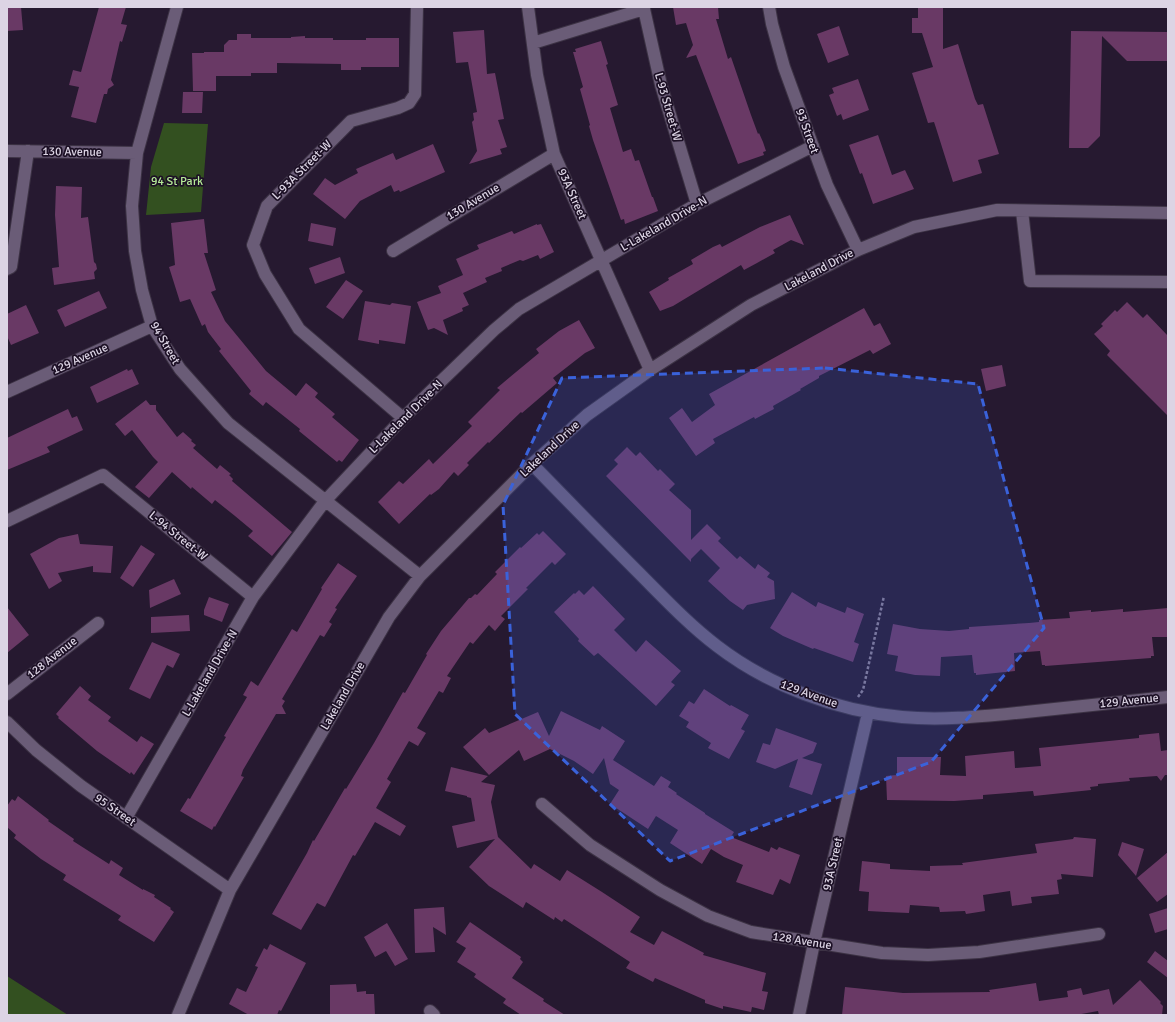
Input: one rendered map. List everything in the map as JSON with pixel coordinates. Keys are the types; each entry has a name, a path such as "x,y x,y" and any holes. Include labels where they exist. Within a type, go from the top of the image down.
{"street":[{"name":"94 Street","path":"177,7 137,153 132,206 135,251 142,290 152,326 180,369 228,423 420,576"},
{"name":"L-93A Street-W","path":"403,418 300,328 265,274 253,245 267,206 351,121 398,108 409,103 414,94 417,7"},
{"name":"93A Street","path":"528,7 537,75 554,154 650,370"},
{"name":"93 Street","path":"769,7 772,24 784,67 827,185 858,250"},
{"name":"L-93 Street-W","path":"533,43 644,9 661,86 697,204"},
{"name":"L-Lakeland Drive-N","path":"126,818 253,597 325,501 403,418 494,330 519,309 697,204 813,146"},
{"name":"130 Avenue","path":"7,151 137,153"},
{"path":"7,269 11,267 28,151"},
{"name":"130 Avenue","path":"393,251 554,154"},
{"name":"Lakeland Drive","path":"178,1015 230,890 389,617 420,576 532,464 587,415 650,370 751,306 858,250 914,227 997,210 1168,213"},
{"path":"1022,211 1030,281 1168,282"},
{"name":"129 Avenue","path":"7,392 152,326"},
{"name":"129 Avenue","path":"532,464 688,623 740,663 769,679 805,694 850,709 868,713 904,717 941,718 984,716 1168,697"},
{"name":"L-94 Street-W","path":"7,521 103,475 253,597"},
{"name":"128 Avenue","path":"7,694 98,623"},
{"name":"93A Street","path":"799,1015 814,943 868,713"},
{"name":"95 Street","path":"7,722 36,750 80,786 230,890"},
{"name":"128 Avenue","path":"542,804 590,845 660,890 708,916 751,932 882,953 928,955 979,952 1099,934"}],"path":[{"path":"850,709 863,690 884,596"}],"highlighted area":[{"path":"825,368 978,384 1044,628 931,762 670,861 515,714 503,505 562,378"}],"green space":[{"name":"94 St Park","path":"164,123 208,124 201,212 146,215 151,167"},
{"path":"7,976 68,1015 7,1015"}],"building":[{"path":"7,7 21,7 23,30 7,31"},
{"path":"99,7 126,7 121,24 127,25 122,42 120,41 111,80 114,85 108,89 107,94 104,94 96,123 71,117 79,87 69,85 73,70 81,72"},
{"path":"673,7 718,7 719,19 716,19 728,59 731,57 758,134 759,133 763,142 766,151 763,152 764,155 738,164 696,55 686,58 693,45 686,23 676,25"},
{"path":"918,7 943,7 943,49 958,44 975,99 978,105 983,104 999,154 978,160 982,173 953,182 934,122 928,123 912,73 933,67 922,33 912,33 912,18 918,18"},
{"path":"839,26 849,55 828,63 817,34"},
{"path":"484,30 487,74 495,73 504,119 498,120 507,147 500,149 502,154 469,164 477,151 472,122 474,120 473,113 477,112 468,62 456,63 453,32"},
{"path":"1071,31 1168,32 1168,61 1127,61 1102,36 1100,136 1088,148 1069,148"},
{"path":"237,34 251,34 251,38 291,38 305,36 305,38 333,38 333,40 366,40 366,38 399,38 399,67 361,67 361,70 341,70 341,64 277,63 277,73 251,73 251,76 216,76 216,91 193,91 192,53 224,52 224,45 229,40 237,40"},
{"path":"601,41 608,64 606,65 618,105 610,108 623,152 631,149 635,161 639,160 658,211 625,224 624,219 621,220 593,140 580,89 583,87 573,52 576,52 575,49"},
{"path":"858,79 869,110 843,120 841,114 837,116 829,95 834,93 832,88"},
{"path":"183,92 203,92 202,113 182,113"},
{"path":"878,135 892,175 905,170 914,189 873,204 862,173 860,174 849,145"},
{"path":"433,144 445,172 400,192 399,190 394,192 391,185 360,201 345,219 313,194 325,178 335,185 358,173 356,169 393,153 396,160"},
{"path":"56,186 82,187 81,218 88,217 94,262 97,269 94,272 95,279 54,285 52,268 59,267 55,215"},
{"path":"790,215 804,245 791,240 773,250 775,253 757,263 744,270 741,265 673,306 660,311 649,292 669,280 668,278 693,264 691,260 713,247 720,244 722,247 760,227"},
{"path":"204,219 208,253 204,253 216,290 211,292 225,321 266,371 296,396 306,383 318,393 315,397 335,414 332,417 359,440 342,462 339,460 337,462 299,431 300,429 266,402 263,406 249,394 251,391 219,351 221,349 208,332 205,324 202,326 190,299 180,302 169,267 175,265 171,223"},
{"path":"311,223 336,228 333,246 308,241"},
{"path":"537,224 541,224 554,252 540,259 538,255 523,261 520,260 501,268 502,271 485,278 487,282 463,293 469,305 462,308 463,311 443,320 448,335 434,328 428,330 417,302 441,293 438,286 463,275 456,259 479,249 477,245 512,231 514,234"},
{"path":"340,257 345,273 315,284 309,268"},
{"path":"346,280 363,291 343,319 326,307"},
{"path":"99,291 107,308 65,327 57,310"},
{"path":"365,301 390,305 392,303 411,306 405,344 379,340 379,344 358,340"},
{"path":"1127,302 1143,318 1147,314 1168,336 1168,416 1107,355 1110,351 1094,334 1103,326 1101,324 1115,310 1117,312"},
{"path":"26,305 39,333 11,345 7,336 7,314"},
{"path":"864,308 874,326 880,323 891,344 873,354 870,350 819,376 819,378 800,389 801,390 773,406 774,409 755,419 754,417 713,439 715,443 696,456 669,418 682,408 692,422 715,405 709,394"},
{"path":"579,320 595,348 585,353 553,378 557,383 522,413 521,412 489,443 488,442 467,463 469,465 458,476 454,472 439,489 431,495 430,494 399,524 378,502 399,481 403,484 429,459 433,464 472,426 468,422 500,390 497,388 539,353 536,349 559,331"},
{"path":"1002,365 1006,386 986,391 981,369"},
{"path":"127,369 128,371 132,369 139,384 97,403 90,387"},
{"path":"146,400 150,405 156,405 156,410 177,437 183,432 196,445 193,448 217,469 220,465 231,474 229,475 233,479 232,481 292,532 272,556 248,536 253,531 215,500 212,504 192,487 191,489 172,472 149,498 135,487 158,462 132,430 125,436 115,424"},
{"path":"68,409 72,418 77,416 83,430 47,447 50,452 7,470 7,438"},
{"path":"627,447 636,456 640,452 658,471 660,469 675,484 669,490 691,510 691,540 707,524 721,538 718,541 737,559 740,556 755,569 758,564 770,573 767,577 774,581 775,599 747,605 743,610 730,601 708,581 720,568 701,549 691,559 691,562 606,476 618,464 614,460"},
{"path":"543,531 566,554 555,565 552,562 526,588 528,589 501,616 505,619 495,631 489,625 473,644 470,642 447,676 451,678 443,693 439,691 417,728 426,733 418,746 409,741 387,779 391,782 376,808 406,826 400,836 375,822 355,856 353,855 325,907 317,903 301,930 272,914 313,840 314,841 345,788 346,789 374,743 403,692 405,693 427,655 426,654 441,631 469,598 475,594 477,595 497,574 495,572 520,547 521,548 537,533 539,535"},
{"path":"78,534 80,544 113,546 111,573 93,572 93,566 58,573 62,581 49,589 30,554 59,538"},
{"path":"141,545 155,554 133,587 120,578"},
{"path":"338,563 357,576 335,608 337,609 329,622 332,624 324,637 320,635 282,699 285,701 282,706 286,714 276,714 243,770 241,776 244,777 212,830 180,811 188,798 190,799 226,737 224,736 247,697 243,695 251,681 258,686 292,629 297,632 322,589 321,588"},
{"path":"174,579 181,594 150,608 149,590"},
{"path":"593,586 625,619 614,630 636,652 646,640 681,671 671,682 675,685 656,706 598,653 594,656 578,641 579,639 554,612 574,593 575,594 579,590 584,595"},
{"path":"792,592 816,607 818,602 845,613 847,607 864,614 854,642 859,644 853,662 814,648 813,649 783,636 770,628"},
{"path":"209,597 229,604 222,622 204,615 204,610"},
{"path":"7,607 29,635 7,653"},
{"path":"1168,608 1168,637 1152,637 1154,656 1151,656 1151,658 1045,666 1042,665 1040,651 1014,653 1015,671 976,675 976,673 974,673 972,655 941,657 940,676 915,675 895,671 898,656 887,654 893,624 920,629 949,631 969,629 969,627 1029,623 1039,622 1039,620 1070,618 1069,612 1091,610 1091,612 1123,609 1123,612"},
{"path":"189,615 190,631 151,633 151,617"},
{"path":"152,642 180,654 173,668 167,665 150,699 129,689"},
{"path":"80,686 91,696 88,700 111,717 108,721 137,742 141,736 154,744 134,775 131,772 130,774 97,751 58,718 59,717 56,714"},
{"path":"704,689 730,706 731,705 749,715 741,729 745,731 729,759 708,748 711,743 686,727 689,722 679,716 689,701 694,704"},
{"path":"561,711 600,730 602,726 625,741 613,760 654,786 661,776 671,782 668,787 677,793 676,794 734,832 731,837 769,852 771,847 777,850 779,847 800,855 790,884 780,879 773,895 736,882 743,865 724,857 711,849 702,864 670,843 678,830 656,816 648,829 610,804 619,790 610,784 604,758 593,774 574,761 550,749 524,761 519,750 489,775 463,747 485,728 489,733 538,712 549,736"},
{"path":"776,728 817,743 813,753 802,758 822,764 812,795 789,787 798,759 775,769 756,762 763,743 770,745"},
{"path":"1159,733 1161,751 1168,750 1168,775 1165,775 1161,781 1157,776 1129,778 1130,781 1098,784 1098,786 1090,787 1091,790 1034,796 1033,791 983,795 983,799 954,801 887,800 886,776 897,775 897,757 941,757 940,775 966,776 965,756 1014,751 1015,768 1041,766 1039,748 1139,738 1139,735"},
{"path":"451,767 488,776 481,782 495,785 491,802 498,837 531,869 534,864 560,881 567,870 640,917 630,932 654,945 662,931 704,953 703,955 766,973 762,991 768,992 764,1010 752,1007 751,1012 723,1006 723,1009 705,1003 705,1000 655,978 653,982 626,968 630,962 564,919 562,922 555,917 554,920 526,902 523,908 489,886 469,867 495,839 457,848 452,826 475,821 471,798 445,791"},
{"path":"18,796 49,820 48,821 74,839 73,841 109,864 111,860 123,868 119,875 143,890 155,895 154,897 171,908 170,909 174,912 154,942 118,920 121,916 63,880 66,875 41,859 14,838 16,835 7,827 7,806 12,799 15,801"},
{"path":"1074,837 1096,839 1093,877 1061,874 1062,879 1057,880 1059,894 1031,897 1032,903 1012,906 1010,891 983,895 985,911 966,914 965,911 940,912 939,907 910,905 909,913 868,911 869,892 859,891 862,861 890,864 890,869 930,871 930,866 963,865 962,863 1037,853 1035,844 1073,839"},
{"path":"1122,842 1144,849 1136,876 1118,855"},
{"path":"1168,852 1168,894 1157,902 1137,878"},
{"path":"444,907 446,935 433,927 435,952 415,953 414,909"},
{"path":"1168,908 1168,929 1155,933 1149,914"},
{"path":"470,922 521,957 520,959 523,962 512,978 565,1015 521,1015 503,1003 506,999 474,977 476,974 457,962 466,948 456,942"},
{"path":"387,923 408,959 395,966 386,951 375,957 364,937"},
{"path":"270,944 306,963 281,1011 279,1010 277,1015 249,1015 229,1004 237,988 246,992 258,967 255,966 264,948 267,950"},
{"path":"1155,951 1168,961 1168,978 1147,962"},
{"path":"1140,980 1161,1002 1160,1003 1163,1006 1162,1015 1099,1015 1098,1011 1076,1015 842,1015 845,987 903,993 990,992 989,990 1036,983 1039,1001 1068,997 1067,991 1081,988 1083,995 1109,989 1113,1005"},
{"path":"356,984 357,992 366,991 366,994 374,994 375,1015 330,1015 330,985"}]}
